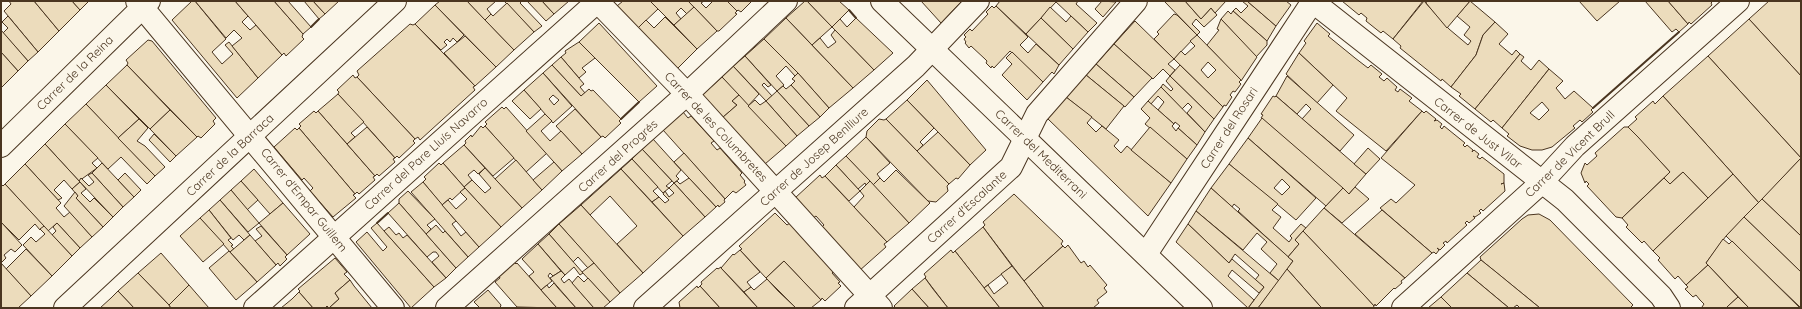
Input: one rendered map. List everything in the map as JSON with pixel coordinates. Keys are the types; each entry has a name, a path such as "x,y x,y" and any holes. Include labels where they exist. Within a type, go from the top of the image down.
{"street":[{"name":"Carrer de la Barraca","path":"65,308 395,1"},
{"name":"Carrer de les Columbretes","path":"598,1 687,94 776,191 869,304"},
{"name":"Carrer del Pare Lluís Navarro","path":"255,308 598,1"},
{"name":"Carrer del Progrés","path":"447,308 687,94 786,1"},
{"name":"Carrer del Mediterrani","path":"882,1 1201,308"},
{"name":"Carrer de Josep Benlliure","path":"645,308 916,66 978,1"},
{"name":"Carrer d'Escalante","path":"869,304 1011,167 1037,114 1136,1"},
{"name":"Carrer de Just Vilar","path":"1312,1 1541,183 1565,200 1661,296 1669,308"},
{"name":"Carrer del Rosari","path":"1146,254 1312,1"},
{"name":"Carrer de Vicent Brull","path":"1403,308 1541,183 1575,146 1738,1"},
{"name":"Carrer d'Empar Guillem","path":"143,3 393,308"},
{"name":"Carrer de la Reina","path":"1,146 143,3"}],"building":[{"path":"9,1 34,1 59,31 38,52 4,11 11,4"},
{"path":"34,1 72,1 80,10 59,31"},
{"path":"72,1 89,1 80,10"},
{"path":"192,1 195,1 226,39 212,52 222,64 233,54 225,45 229,42 258,78 237,98 172,20"},
{"path":"195,1 235,1 248,16 242,22 250,30 256,25 282,55 258,78 232,46 242,38 234,30 226,38"},
{"path":"235,1 274,1 303,34 302,37 304,39 286,56 284,53 282,55"},
{"path":"274,1 288,1 311,27 303,34"},
{"path":"304,1 313,1 325,14 319,19"},
{"path":"313,1 339,1 325,14"},
{"path":"440,1 467,1 514,50 496,67 435,5"},
{"path":"467,1 496,1 487,9 491,14 485,20"},
{"path":"504,1 522,1 520,3 542,26 534,32"},
{"path":"527,1 542,1 554,14 546,21"},
{"path":"542,1 569,1 554,14"},
{"path":"623,1 650,1 658,9 638,28 617,6"},
{"path":"650,1 688,1 694,7 687,14 681,8 676,13 681,19 674,25"},
{"path":"688,1 704,1 701,3 706,8 713,1 727,1 737,11 735,13 737,14 719,31 717,31"},
{"path":"727,1 752,1 741,12 738,10 737,11"},
{"path":"805,1 807,1 832,27 812,45 786,18"},
{"path":"807,1 839,1 849,10 832,27"},
{"path":"921,1 962,1 941,23"},
{"path":"1000,1 1056,2 1026,34 996,6"},
{"path":"1055,1 1078,1 1076,4 1097,23 1088,32"},
{"path":"1102,1 1116,2 1103,17 1095,9"},
{"path":"1164,1 1185,1 1201,19 1211,8 1217,15 1204,27 1196,19 1192,24 1200,32 1197,35"},
{"path":"1185,1 1226,1 1215,13 1211,8 1201,19"},
{"path":"1242,1 1247,1 1276,26 1267,41 1233,11 1236,8 1241,13 1248,6"},
{"path":"1247,1 1286,1 1291,5 1276,26"},
{"path":"1342,1 1423,1 1393,39 1383,31 1381,33 1366,21 1367,18 1361,13 1359,15"},
{"path":"1424,1 1449,29 1468,45 1471,41 1464,35 1470,27 1457,16 1470,1 1495,22 1483,35 1476,55 1451,87 1442,79 1441,81 1400,48 1401,46 1393,39"},
{"path":"1427,1 1470,1 1447,28 1426,3"},
{"path":"1579,1 1620,1 1597,21"},
{"path":"1645,1 1668,1 1688,24 1679,32 1676,29 1672,32"},
{"path":"1668,1 1713,1 1711,3 1712,5 1691,24 1689,22 1688,24"},
{"path":"1769,1 1801,1 1801,76 1749,19"},
{"path":"507,3 534,32 514,50 485,20 491,14 493,16"},
{"path":"435,5 464,35 457,42 453,38 450,42 447,39 444,42 447,45 441,50 415,24"},
{"path":"992,6 994,8 996,6 1028,37 1020,45 1028,53 1036,44 1059,65 1054,74 1052,72 1043,82 1010,51 994,68 992,66 991,68 986,63 987,61 971,46 969,48 965,43 966,42 964,39 966,37 964,35 970,29 972,31 988,14 986,12"},
{"path":"694,7 717,31 697,49 674,25"},
{"path":"1050,7 1066,22 1071,16 1088,32 1073,49 1041,18"},
{"path":"1228,11 1231,14 1233,11 1267,41 1267,45 1256,57 1221,19"},
{"path":"1174,14 1177,15 1197,35 1174,59 1154,39 1159,34 1157,32"},
{"path":"8,16 38,52 28,61 3,33 8,28 2,22"},
{"path":"665,17 697,49 677,69 638,28 646,20 654,28"},
{"path":"786,18 853,88 829,108 797,72 764,39"},
{"path":"856,18 893,53 874,70 832,27 840,19 847,27"},
{"path":"1041,18 1073,49 1059,65 1026,34"},
{"path":"1221,19 1257,57 1241,81 1207,45 1219,30 1217,29"},
{"path":"1749,19 1801,76 1801,158 1708,56"},
{"path":"1135,21 1174,59 1168,64 1175,70 1170,76 1163,69 1153,79 1114,44"},
{"path":"1495,22 1508,34 1499,44 1512,55 1516,50 1520,54 1475,109 1459,96 1461,94 1451,87 1476,55 1483,35"},
{"path":"599,23 657,86 639,102 579,42"},
{"path":"1317,23 1330,34 1328,36 1355,58 1368,68 1371,65 1382,74 1379,77 1384,81 1387,78 1397,87 1395,90 1398,92 1400,89 1412,98 1409,101 1422,111 1386,151 1336,111 1347,98 1299,53 1306,43 1304,41"},
{"path":"410,24 415,24 475,86 473,87 475,90 420,140 418,137 415,139 357,77 359,75 357,71"},
{"path":"1,30 28,61 18,71 1,52"},
{"path":"835,30 874,70 853,88 812,45 820,38 828,48 836,42 831,35"},
{"path":"1197,35 1241,80 1239,82 1241,84 1235,92 1233,91 1230,95 1232,97 1226,106 1224,105 1223,107 1174,59 1181,51 1185,55 1195,46 1190,41","holes":["1208,62 1216,70 1208,78 1201,70"]},
{"path":"465,36 496,67 475,86 444,53"},
{"path":"764,39 798,73 795,76 786,66 776,76 784,85 777,91 745,56"},
{"path":"148,40 152,41 216,118 213,121 215,124 201,138 198,136 197,137 127,65 128,63 126,60"},
{"path":"579,42 595,58 582,68 586,72 579,78 561,57 566,53 565,51"},
{"path":"1114,44 1152,78 1134,97 1096,64"},
{"path":"1,52 18,71 1,88"},
{"path":"1012,52 1043,82 1027,100 1002,75 1012,64 1006,58"},
{"path":"1299,53 1333,85 1317,103 1286,74"},
{"path":"1520,54 1524,57 1521,61 1531,70 1539,60 1549,69 1502,128 1493,120 1491,122 1475,109"},
{"path":"745,56 771,85 768,87 764,83 762,85 772,96 766,101 733,66"},
{"path":"1708,56 1801,158 1759,203 1663,96"},
{"path":"561,57 584,84 580,87 585,93 581,96 552,65"},
{"path":"1096,64 1134,97 1125,107 1086,75"},
{"path":"127,65 170,110 150,129 106,85"},
{"path":"552,65 581,96 589,89 591,91 593,90 621,119 619,121 621,123 605,138 603,136 601,137 543,73"},
{"path":"1180,65 1223,107 1214,119 1170,76"},
{"path":"733,66 759,94 748,106 722,77"},
{"path":"1549,69 1563,81 1556,88 1565,99 1574,91 1593,108 1591,110 1593,112 1582,122 1580,120 1573,126 1575,128 1552,147 1542,150 1532,150 1520,146 1507,136 1509,134 1502,128","holes":["1542,102 1549,110 1539,120 1530,113"]},
{"path":"543,73 572,106 553,123 524,90","holes":["553,95 559,100 554,105 549,99"]},
{"path":"798,73 829,108 820,117 791,85 795,81 792,79"},
{"path":"353,75 355,78 357,77 415,139 413,141 415,143 399,158 397,156 395,158 338,94 339,92 337,90"},
{"path":"1086,75 1124,106 1106,129 1066,97"},
{"path":"1170,76 1214,119 1205,132 1187,113 1192,107 1188,103 1182,109 1161,87 1163,84 1171,91 1173,89 1166,81"},
{"path":"1287,76 1354,135 1340,151 1302,119 1311,109 1306,104 1297,114 1276,96"},
{"path":"722,77 739,95 732,101 737,105 722,118 701,96"},
{"path":"927,80 986,150 970,165 907,100"},
{"path":"106,85 139,119 118,138 86,104"},
{"path":"791,85 820,117 809,126 777,91 783,86 786,89"},
{"path":"1161,87 1205,132 1197,145 1178,128 1180,126 1175,122 1174,124 1158,110 1164,102 1158,96 1151,104 1148,101"},
{"path":"524,90 541,109 530,119 512,101"},
{"path":"777,91 809,126 797,136 766,101"},
{"path":"338,94 364,122 351,133 355,137 347,144 318,111"},
{"path":"739,95 786,146 765,164 722,118 737,105 732,101"},
{"path":"1273,96 1276,96 1366,174 1349,194 1261,118 1263,115 1261,114"},
{"path":"1663,96 1733,174 1708,198 1683,172 1670,184 1664,178 1670,172 1628,127 1637,119 1635,117 1653,101 1655,104"},
{"path":"1066,97 1092,117 1087,123 1096,132 1102,126 1119,140 1114,146 1121,153 1127,146 1171,183 1148,216 1047,118"},
{"path":"755,100 760,105 766,101 797,136 786,146 748,106"},
{"path":"907,100 934,128 920,142 923,145 917,151 886,119"},
{"path":"1148,101 1174,124 1172,126 1176,131 1178,128 1197,145 1187,159 1145,124 1150,118 1141,109"},
{"path":"86,104 155,176 147,184 121,157 108,169 65,124"},
{"path":"502,107 504,109 506,107 547,153 526,172 485,126 487,124 485,122"},
{"path":"575,109 601,137 582,154 556,126"},
{"path":"170,110 197,137 176,156 150,129"},
{"path":"314,111 316,113 318,111 375,176 373,177 375,180 359,194 357,192 355,194 299,128 301,126 299,124"},
{"path":"1422,111 1424,113 1426,111 1436,119 1434,121 1437,120 1442,124 1440,127 1442,129 1444,126 1465,143 1463,145 1465,147 1467,145 1473,150 1472,152 1474,150 1479,154 1477,157 1480,159 1482,157 1504,174 1505,191 1483,211 1481,209 1479,211 1481,213 1475,217 1473,216 1475,218 1469,223 1467,221 1465,223 1467,225 1447,243 1446,241 1443,243 1445,245 1440,250 1437,248 1439,250 1436,254 1434,252 1432,253 1380,208 1391,199 1396,203 1415,185 1381,158"},
{"path":"683,112 688,118 691,116 714,141 711,143 717,150 720,148 742,173 740,175 745,181 744,182 746,185 736,193 733,191 725,199 663,130"},
{"path":"545,114 552,121 541,131 550,141 561,131 582,154 562,171 526,131"},
{"path":"1262,118 1343,188 1326,206 1248,138"},
{"path":"139,119 148,128 137,141 145,146 165,167 155,176 118,138"},
{"path":"879,119 886,119 949,184 947,186 948,191 936,202 928,201 866,137 867,131"},
{"path":"65,124 98,158 92,163 97,168 79,181 45,144"},
{"path":"481,126 483,128 485,126 514,158 493,176 464,145 466,143 465,141 471,135 472,137"},
{"path":"367,127 395,158 393,159 395,162 379,176 377,174 375,176 347,144"},
{"path":"1150,127 1187,159 1171,183 1131,150"},
{"path":"1624,127 1628,127 1670,172 1622,218 1616,217 1587,186 1589,184 1586,181 1585,183 1581,173 1585,163 1587,165 1597,156 1595,153"},
{"path":"295,128 297,130 299,128 355,194 353,195 356,198 333,217 310,191 313,188 304,178 302,180 274,147"},
{"path":"938,132 970,165 958,179 956,178 949,184 917,151"},
{"path":"154,134 176,156 170,162 149,140"},
{"path":"866,137 890,163 877,174 880,178 873,185 846,156"},
{"path":"1248,138 1316,198 1296,220 1229,164","holes":["1282,179 1290,187 1282,195 1274,188"]},
{"path":"653,139 681,170 676,176 679,179 674,183 642,149"},
{"path":"45,144 80,182 72,189 64,180 54,190 62,198 58,200 25,164"},
{"path":"464,145 485,168 478,174 474,170 468,175 472,180 464,187 443,163"},
{"path":"1368,148 1380,159 1366,174 1354,164"},
{"path":"642,149 672,181 666,186 669,188 663,193 632,159"},
{"path":"684,153 725,199 725,202 719,207 718,205 716,207 674,162"},
{"path":"846,156 870,181 866,185 865,183 858,189 836,165"},
{"path":"1801,158 1801,234 1800,235 1762,199"},
{"path":"632,159 658,187 653,191 659,197 652,202 621,169"},
{"path":"516,160 542,190 522,208 495,179"},
{"path":"554,162 562,171 542,190 533,180"},
{"path":"102,163 134,197 123,207 92,173"},
{"path":"439,163 441,165 443,163 465,188 452,200 450,198 442,205 423,182 426,179 424,177"},
{"path":"25,164 61,203 56,208 64,217 70,212 92,237 80,248 57,223 48,231 5,184"},
{"path":"1229,164 1278,204 1272,210 1281,217 1273,228 1289,242 1292,238 1290,236 1301,224 1306,228 1295,240 1299,244 1288,257 1238,211 1240,209 1234,204 1232,207 1211,188"},
{"path":"836,165 860,191 849,201 825,176"},
{"path":"485,168 522,208 501,227 464,187 472,180 485,193 491,188 479,174"},
{"path":"254,169 283,203 270,214 241,181"},
{"path":"621,169 683,236 643,273 617,244 637,226 610,196 590,215 581,205"},
{"path":"896,170 930,203 909,223 873,185 880,178 884,182"},
{"path":"1683,172 1708,198 1653,251 1644,241 1642,243 1626,227 1628,225 1622,218 1664,178 1670,184"},
{"path":"92,173 123,207 113,217 79,181 81,178 89,186 94,182 88,175"},
{"path":"125,173 141,190 134,197 118,180"},
{"path":"1733,174 1759,203 1726,236 1706,263 1708,265 1686,285 1678,276 1675,279 1658,260 1660,258 1653,251"},
{"path":"820,175 822,178 825,176 887,242 884,244 886,247 859,271 821,228 824,225 816,216 813,218 795,198"},
{"path":"689,178 716,207 705,217 674,183 677,181 680,184"},
{"path":"241,181 258,200 247,210 231,190"},
{"path":"870,181 909,223 887,242 854,207 864,196 860,191"},
{"path":"80,182 86,189 81,193 90,202 94,198 113,217 103,227 76,198 78,196 72,189"},
{"path":"423,182 456,221 452,224 461,236 466,232 479,247 468,257 411,192"},
{"path":"674,183 705,217 683,236 652,202 659,197 665,203 669,200 663,194 665,191 669,197 674,193 669,188"},
{"path":"1,184 3,186 5,184 44,226 40,230 35,224 19,240 1,222"},
{"path":"1355,187 1369,199 1342,223 1324,208 1343,188 1349,194"},
{"path":"465,188 501,227 479,247 442,205 448,200 456,209 467,199 460,192"},
{"path":"1211,188 1293,261 1279,281 1270,273 1277,264 1261,249 1267,242 1257,233 1243,250 1196,211"},
{"path":"231,190 259,223 248,232 220,200"},
{"path":"408,191 435,219 427,225 431,229 426,234 399,203 399,199"},
{"path":"75,192 78,196 76,198 103,227 92,237 64,206"},
{"path":"1014,194 1063,241 1061,244 1063,246 1024,281 983,227 985,225 983,222"},
{"path":"1762,199 1801,236 1801,272 1744,217"},
{"path":"220,200 250,235 244,240 239,235 233,240 209,210"},
{"path":"283,203 310,234 287,255 259,223"},
{"path":"399,203 456,268 446,278 432,262 439,256 436,252 433,252 427,257 388,213"},
{"path":"581,205 643,273 620,293 559,224"},
{"path":"1324,208 1405,278 1401,281 1402,283 1395,289 1394,288 1376,306 1375,304 1374,306 1303,231"},
{"path":"209,210 231,238 228,240 233,245 231,246 234,249 230,252 200,218"},
{"path":"1382,210 1432,253 1405,278 1355,234"},
{"path":"1196,211 1279,281 1258,308 1248,308 1264,287 1255,280 1259,275 1235,254 1229,263 1188,224"},
{"path":"775,213 787,225 790,223 834,271 832,273 840,282 838,283 841,286 825,301 822,298 821,300 784,261 766,278 740,250 742,249 739,246"},
{"path":"1539,214 1550,220 1633,305 1630,308 1540,308 1481,260 1480,257 1522,219 1528,215"},
{"path":"1744,217 1801,272 1801,308 1726,236"},
{"path":"200,218 224,244 203,262 180,236"},
{"path":"1,222 22,245 15,252 11,249 4,255 6,258 1,263"},
{"path":"57,223 80,248 72,256 52,235 56,231 53,227"},
{"path":"377,223 434,287 411,308 356,242 367,232 383,251 387,247 371,228"},
{"path":"559,224 594,263 588,268 578,257 573,262 549,234"},
{"path":"1188,224 1229,263 1232,259 1264,287 1259,293 1232,270 1228,276 1254,300 1248,308 1176,242"},
{"path":"436,225 443,233 445,231 468,257 456,268 426,234"},
{"path":"44,226 72,256 52,276 23,245 31,237 36,242 45,234 40,229"},
{"path":"261,226 287,255 285,257 287,259 280,266 278,263 276,265 255,241 262,236 256,229"},
{"path":"389,227 396,235 399,233 403,238 407,235 446,278 434,287 384,231"},
{"path":"983,227 1012,266 984,288 955,251"},
{"path":"1303,231 1374,306 1373,308 1322,308 1319,305 1287,269 1293,261 1288,257 1299,244 1295,240"},
{"path":"549,234 583,273 580,275 574,267 565,275 538,244"},
{"path":"250,235 276,265 257,282 230,252"},
{"path":"1723,239 1729,244 1732,241 1800,308 1749,308 1706,263"},
{"path":"538,244 561,271 553,276 550,273 548,276 552,281 541,290 529,276 534,272 522,259"},
{"path":"1068,245 1081,263 1084,261 1088,267 1090,265 1107,285 1104,288 1107,292 1097,300 1099,303 1093,308 1044,308 1024,281 1063,246 1065,248"},
{"path":"26,249 52,276 31,296 6,269"},
{"path":"740,250 760,272 747,282 751,287 744,292 721,268 733,254 734,255"},
{"path":"951,250 953,253 955,251 1000,308 948,308 925,278 926,277 924,274"},
{"path":"229,251 257,282 236,300 209,268"},
{"path":"161,253 189,285 169,305 138,273"},
{"path":"335,258 347,272 344,274 350,280 335,293 339,299 329,308 327,306 325,308 313,308 298,289"},
{"path":"1481,260 1540,308 1520,308 1517,305 1513,308 1509,308 1467,273"},
{"path":"784,261 821,300 811,308 796,308 766,278"},
{"path":"514,262 516,264 517,263 557,308 517,307 495,282 500,278 499,276"},
{"path":"1,263 31,296 18,308 3,308 1,306"},
{"path":"594,263 620,293 610,302 582,272"},
{"path":"1708,265 1738,297 1726,308 1703,308 1702,307 1704,304 1696,295 1693,297 1685,289 1688,287 1686,285"},
{"path":"1012,266 1044,308 1000,308 984,288 988,285 994,294 1008,283 1001,274"},
{"path":"721,267 758,308 720,308 700,286 702,284 701,282 717,268 718,269"},
{"path":"1287,269 1319,305 1322,308 1258,308"},
{"path":"561,271 565,275 561,279 564,283 569,279 594,308 576,308 550,278"},
{"path":"138,273 171,308 134,308 118,291"},
{"path":"1467,273 1509,308 1452,308 1441,297"},
{"path":"578,276 584,282 588,278 610,302 603,308 594,308 572,283"},
{"path":"925,278 948,308 929,308 912,289"},
{"path":"767,279 796,308 758,308 744,292 751,287 754,290"},
{"path":"350,280 372,308 329,308 339,299 335,293"},
{"path":"554,283 576,308 557,308 541,290 547,285 549,288"},
{"path":"189,285 209,308 171,308 169,305"},
{"path":"697,286 698,288 700,286 720,308 680,308 679,302"},
{"path":"912,289 929,308 896,308 894,306"},
{"path":"488,290 501,305 500,308 480,308 474,302"},
{"path":"118,291 134,308 100,308 111,298"},
{"path":"299,292 313,308 281,308 292,299"},
{"path":"1441,297 1452,308 1428,308"},
{"path":"1738,297 1749,308 1726,308 1728,306"}],"wall":[{"path":"849,10 856,18"},
{"path":"311,27 319,19"},
{"path":"1593,108 1679,32"},
{"path":"621,119 639,102"},
{"path":"377,223 388,213"}]}
